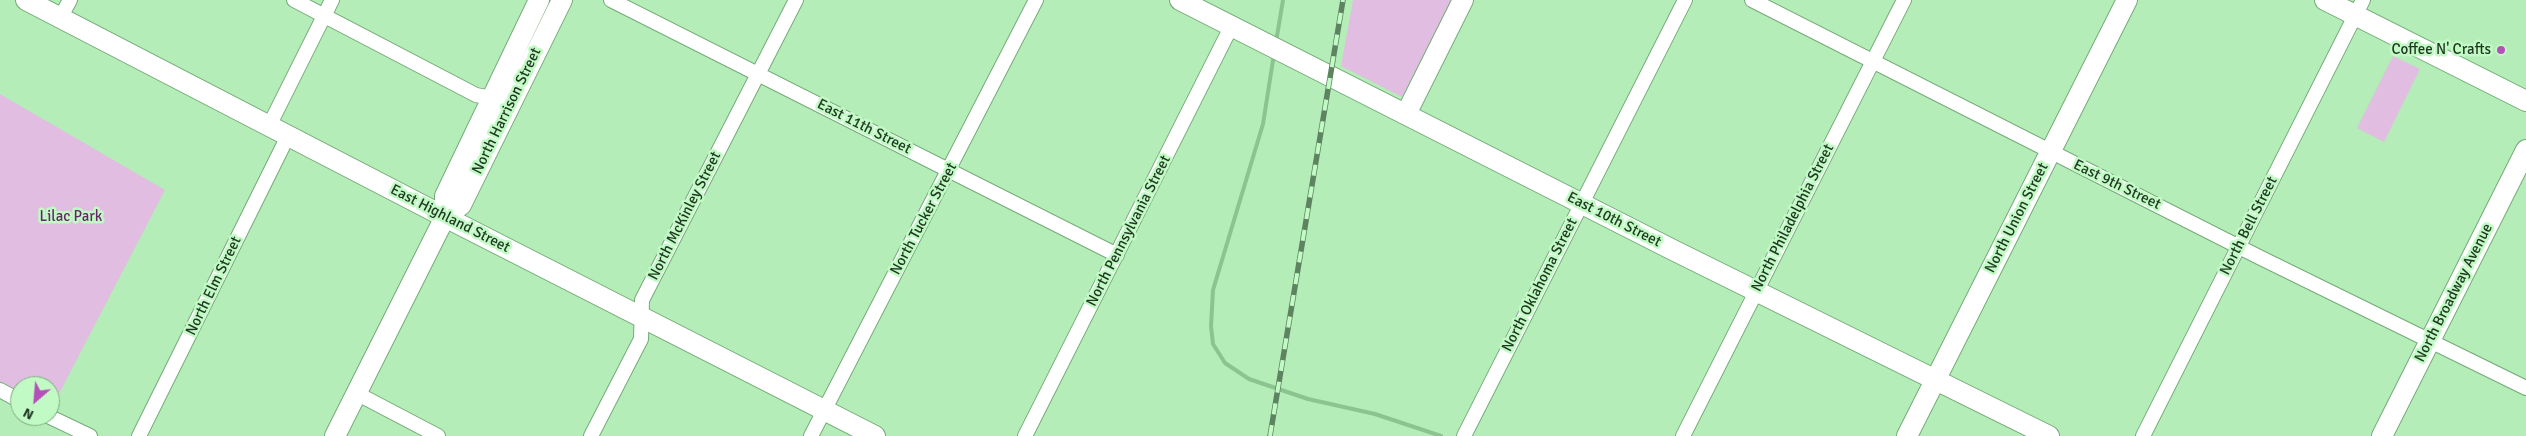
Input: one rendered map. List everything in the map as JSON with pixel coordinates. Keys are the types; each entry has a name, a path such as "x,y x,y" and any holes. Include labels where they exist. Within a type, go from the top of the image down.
{"street":[{"name":"East Highland Street","path":"26,0 445,217 641,315 875,436"},
{"path":"60,18 70,0"},
{"path":"294,0 476,94 492,98"},
{"path":"269,126 332,0"},
{"name":"North Harrison Street","path":"445,217 445,196 539,0"},
{"name":"North Harrison Street","path":"334,436 445,217 461,205 562,0"},
{"name":"East 11th Street","path":"611,0 1117,255"},
{"name":"North McKinley Street","path":"591,436 641,339 642,300 796,0"},
{"name":"North Tucker Street","path":"811,436 950,170 1036,0"},
{"name":"East 10th Street","path":"1180,0 1756,291 2049,436"},
{"path":"1406,114 1463,0"},
{"name":"North Oklahoma Street","path":"1464,436 1685,0"},
{"name":"East 9th Street","path":"1752,0 1874,60 2050,152 2526,388"},
{"name":"North Philadelphia Street","path":"1683,436 1904,0"},
{"name":"North Union Street","path":"1906,436 2127,0"},
{"path":"2325,0 2359,8 2526,101"},
{"name":"North Bell Street","path":"2143,436 2359,8"},
{"name":"North Pennsylvania Street","path":"1025,436 1231,26"},
{"name":"North Elm Street","path":"140,436 288,136"},
{"name":"North Broadway Avenue","path":"2382,436 2526,150"},
{"path":"356,393 438,436"},
{"path":"60,422 90,436"}],"green space":[{"path":"1353,0 1452,0 1402,97 1341,66"},
{"path":"2393,56 2420,69 2384,142 2357,128"},
{"name":"Lilac Park","path":"0,94 165,190 60,392 60,376 10,376 10,396 0,391"}],"waterway":[{"path":"1276,42 1283,0"},
{"path":"1274,54 1263,124 1213,290 1211,326 1213,344 1225,363 1249,379 1308,399 1375,414 1441,436"}],"railway":[{"path":"1270,436 1343,0"}],"place":[{"name":"Coffee N' Crafts","path":"2501,50"}]}
